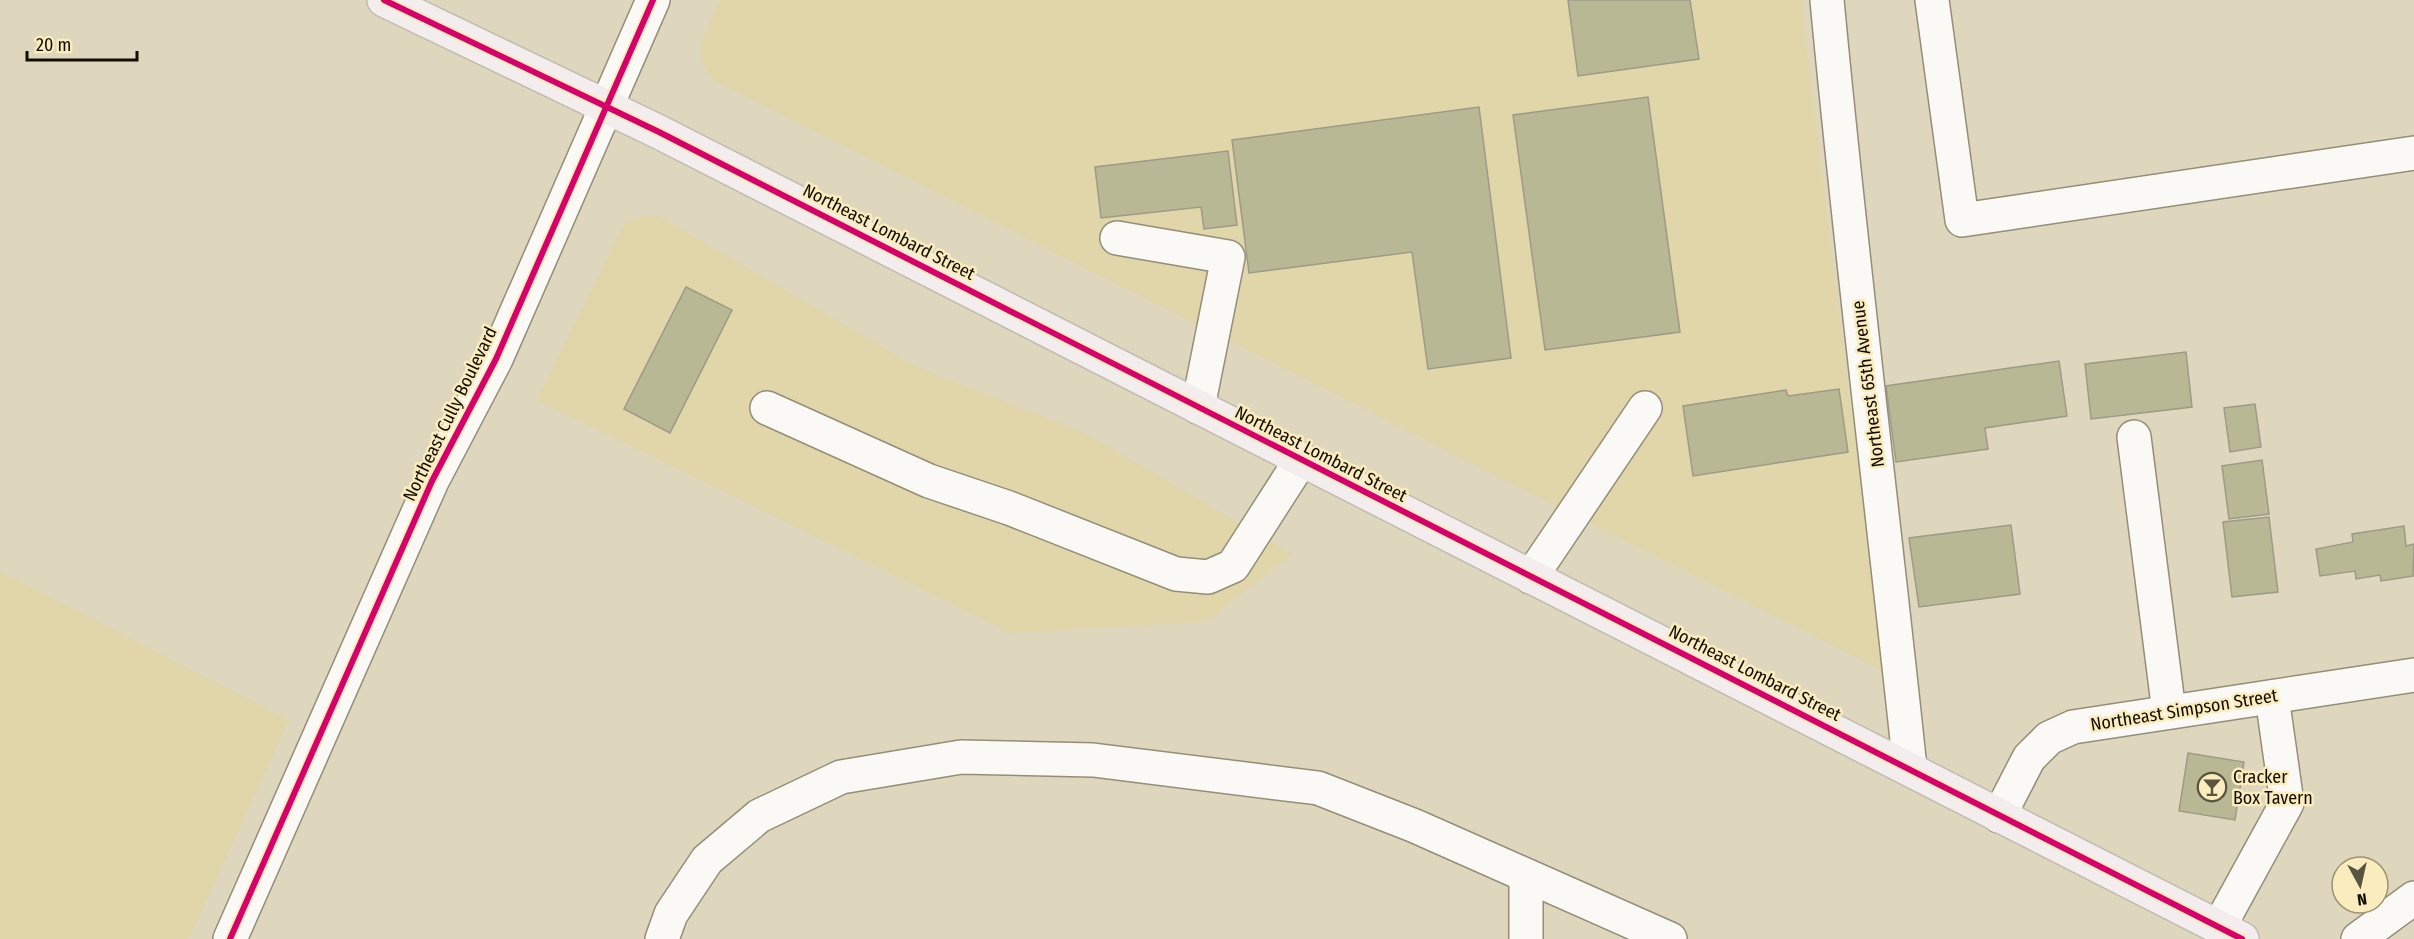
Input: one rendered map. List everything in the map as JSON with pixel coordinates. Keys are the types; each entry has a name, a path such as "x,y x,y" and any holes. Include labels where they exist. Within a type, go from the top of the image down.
{"main road":[{"name":"Northeast Lombard Street","path":"384,0 607,106 2231,933"}],"street":[{"name":"Northeast Cully Boulevard","path":"230,939 432,481 496,359 653,0"},
{"name":"Northeast 65th Avenue","path":"1827,0 1842,159 1873,418 1910,768"},
{"path":"1932,0 1962,220 2414,153"},
{"path":"1117,238 1228,257 1198,407"},
{"path":"767,408 929,481 1009,508 1176,574 1208,577 1233,566 1301,460"},
{"path":"1531,577 1645,408"},
{"path":"2134,437 2169,712"},
{"name":"Northeast Simpson Street","path":"2000,816 2030,758 2049,738 2073,727 2414,675"},
{"path":"2231,933 2287,802 2272,697"},
{"path":"662,939 670,914 707,860 759,816 841,777 961,758 1093,760 1318,788 1415,826 1670,939"},
{"path":"1526,876 1526,939"},
{"path":"2358,939 2414,898"}],"shaded area":[{"path":"720,0 1801,0 1883,671 715,81 707,73 700,53 701,43"},
{"path":"659,216 915,366 1087,434 1292,554 1207,621 1011,633 537,400 624,224 642,217"},
{"path":"0,571 289,720 189,939 0,939"}],"building":[{"path":"1568,0 1690,0 1699,59 1578,76"},
{"path":"1648,97 1680,332 1545,350 1513,115"},
{"path":"1479,107 1511,358 1428,369 1412,252 1249,273 1232,140"},
{"path":"1228,151 1237,225 1204,229 1201,207 1101,218 1095,167"},
{"path":"686,287 732,310 670,433 624,409"},
{"path":"2186,352 2192,407 2091,419 2085,364"},
{"path":"2059,361 2067,416 1985,428 1988,449 1896,462 1886,386"},
{"path":"1839,389 1848,452 1693,476 1683,406 1786,390 1788,396"},
{"path":"2255,404 2261,447 2230,452 2224,408"},
{"path":"2262,460 2269,514 2229,519 2222,466"},
{"path":"2269,517 2278,592 2232,597 2223,522"},
{"path":"2011,525 2020,594 1919,607 1909,538"},
{"path":"2404,526 2406,546 2414,544 2413,576 2381,581 2380,575 2356,579 2355,571 2320,576 2316,549 2353,542 2352,534"},
{"name":"Cracker Box Tavern","path":"2188,753 2244,762 2235,820 2179,811"}],"cycle path":[{"path":"384,0 659,132 2242,939"},
{"path":"230,939 432,481 496,359 653,0"}],"place":[{"name":"Cracker Box Tavern","path":"2212,787"}]}
